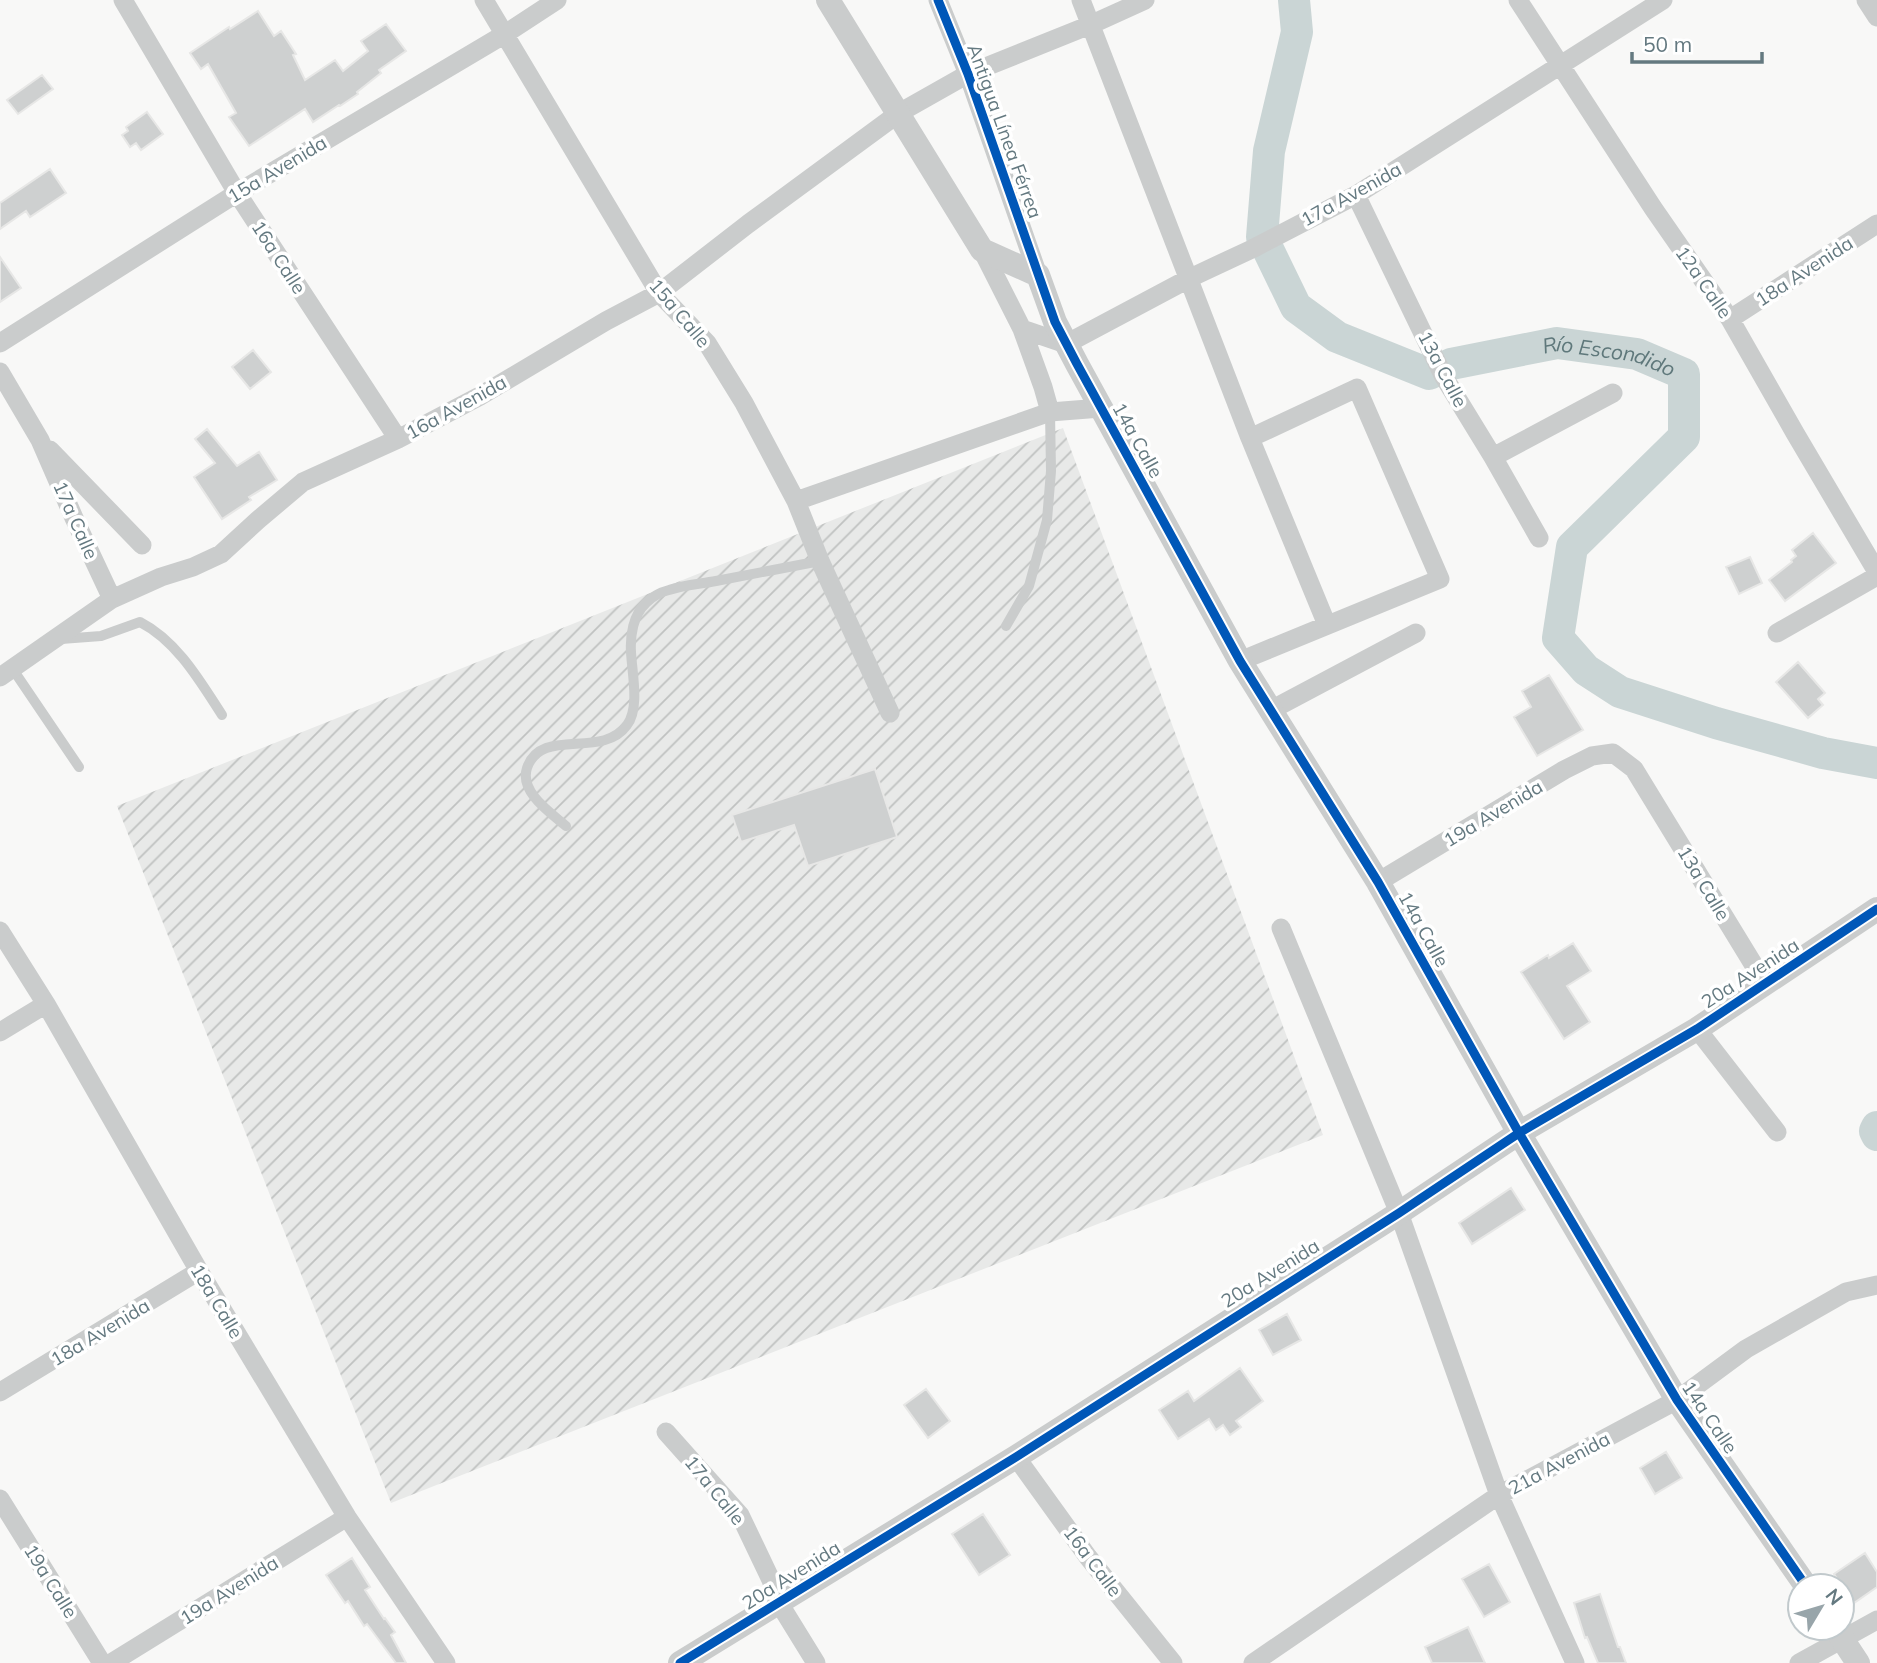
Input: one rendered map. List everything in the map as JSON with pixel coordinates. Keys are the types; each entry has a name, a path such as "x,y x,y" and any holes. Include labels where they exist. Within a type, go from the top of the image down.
{"street":[{"name":"16a Calle","path":"123,0 237,193 398,439"},
{"name":"15a Calle","path":"484,0 659,293 708,343 744,403 796,501 820,561 890,713"},
{"name":"15a Avenida","path":"0,343 237,193 505,34 557,0"},
{"path":"828,0 982,250 1022,329 1050,412"},
{"name":"Antigua Línea Férrea","path":"938,0 968,74 1038,275"},
{"path":"1081,0 1250,438 1327,625"},
{"name":"16a Avenida","path":"6,672 112,599 221,554 303,482 398,439 480,396 606,321 659,293 899,113 968,74 1146,0"},
{"name":"12a Calle","path":"1518,0 1653,208 1730,318 1877,574"},
{"name":"17a Avenida","path":"1066,344 1356,195 1663,0"},
{"path":"1866,0 1877,18"},
{"name":"13a Calle","path":"1356,195 1441,369 1539,538"},
{"name":"18a Avenida","path":"1730,318 1877,224"},
{"path":"982,250 1038,275"},
{"name":"14a Calle","path":"1038,275 1066,344 1240,661 1378,882 1519,1133 1677,1400 1796,1572"},
{"path":"1022,329 1066,344"},
{"name":"17a Calle","path":"0,372 40,440 112,599"},
{"path":"1240,661 1440,579 1357,388 1250,438"},
{"path":"1493,457 1614,393"},
{"path":"796,501 1050,412 1101,408"},
{"name":"17a Calle","path":"40,440 142,545"},
{"path":"1777,634 1877,574"},
{"path":"1272,710 1416,633"},
{"name":"13a Calle","path":"1613,754 1634,769 1766,985"},
{"name":"19a Avenida","path":"1378,882 1564,770 1592,756 1613,754"},
{"name":"20a Avenida","path":"680,1663 1016,1457 1399,1213 1519,1133 1697,1029 1877,909"},
{"path":"1281,928 1399,1213 1499,1494 1575,1663"},
{"name":"18a Calle","path":"0,931 46,1004 199,1271 347,1517 446,1663"},
{"path":"0,1032 46,1004"},
{"path":"1697,1029 1777,1132"},
{"name":"18a Avenida","path":"0,1392 199,1271"},
{"name":"21a Avenida","path":"1253,1663 1499,1494 1677,1400 1757,1343 1846,1292 1877,1285"},
{"name":"17a Calle","path":"666,1432 740,1515 779,1603 816,1663"},
{"name":"16a Calle","path":"1016,1457 1088,1557 1172,1663"},
{"name":"19a Calle","path":"0,1499 102,1663"},
{"name":"19a Avenida","path":"111,1663 347,1517"},
{"path":"1856,1627 1877,1620"},
{"path":"1799,1663 1826,1642"},
{"path":"1844,1642 1858,1663"}],"lane":[{"path":"1006,626 1030,586 1047,520 1051,471 1050,412"},
{"path":"566,826 540,804 529,789 525,773 530,759 539,750 554,745 603,741 626,727 633,716 634,702 632,632 636,616 645,604 668,590 820,561"},
{"path":"54,639 101,636 140,622 155,630 186,662 222,715"},
{"path":"6,672 79,767"}],"shaded area":[{"path":"1063,428 1323,1135 391,1503 117,806"}],"building":[{"path":"258,11 274,36 281,31 296,54 293,55 305,80 335,60 343,71 368,51 361,41 386,24 406,51 379,70 381,73 340,106 313,122 305,109 249,146 229,117 236,113 208,64 201,69 190,53"},
{"path":"42,75 53,89 18,114 7,100"},
{"path":"147,112 163,134 141,150 136,143 130,147 122,135 128,131 126,127"},
{"path":"50,169 66,193 30,217 26,211 0,229 0,203"},
{"path":"0,257 21,288 0,302"},
{"path":"253,350 271,372 250,389 232,367"},
{"path":"207,429 237,466 259,452 277,480 249,497 251,500 222,519 194,477 215,463 195,439"},
{"path":"1813,533 1836,563 1785,601 1769,580 1792,562 1796,556 1792,550"},
{"path":"1750,557 1762,583 1739,594 1726,567"},
{"path":"1798,662 1825,693 1818,699 1823,705 1808,718 1776,682"},
{"path":"1549,675 1583,730 1537,756 1514,717 1531,707 1522,691"},
{"path":"875,769 897,837 808,866 794,825 741,842 732,815"},
{"path":"1573,943 1591,971 1567,986 1590,1022 1564,1039 1521,972"},
{"path":"1511,1188 1525,1210 1472,1244 1459,1223"},
{"path":"1287,1314 1301,1340 1273,1355 1259,1330"},
{"path":"1240,1368 1263,1401 1236,1421 1241,1427 1230,1435 1223,1425 1216,1430 1209,1419 1178,1439 1159,1410 1188,1391 1194,1401"},
{"path":"926,1389 950,1421 928,1438 904,1405"},
{"path":"1666,1452 1682,1478 1655,1494 1640,1468"},
{"path":"983,1514 1010,1555 979,1575 952,1534"},
{"path":"1865,1553 1877,1572 1877,1587 1856,1602 1856,1572 1837,1572"},
{"path":"352,1558 370,1587 365,1590 395,1632 391,1635 406,1663 396,1663 367,1624 364,1626 348,1601 345,1603 326,1575"},
{"path":"1489,1564 1510,1602 1484,1617 1462,1579"},
{"path":"1600,1594 1626,1663 1598,1663 1587,1637 1585,1638 1574,1603"},
{"path":"1468,1627 1485,1663 1432,1663 1425,1647"}],"waterway":[{"name":"Río Escondido","path":"1294,0 1297,32 1269,151 1262,237 1296,307 1337,337 1429,374 1451,364 1557,343 1637,354 1684,374 1684,437 1572,547 1558,638 1586,670 1620,692 1823,753 1877,763"},
{"name":"Río Escondido","path":"1877,1127 1877,1135"}],"cycle path":[{"path":"938,0 968,74 1055,322 1077,364 1240,661 1378,882 1519,1133 1677,1400 1796,1572"},
{"path":"680,1663 1016,1457 1399,1213 1519,1133 1697,1029 1877,909"}]}
